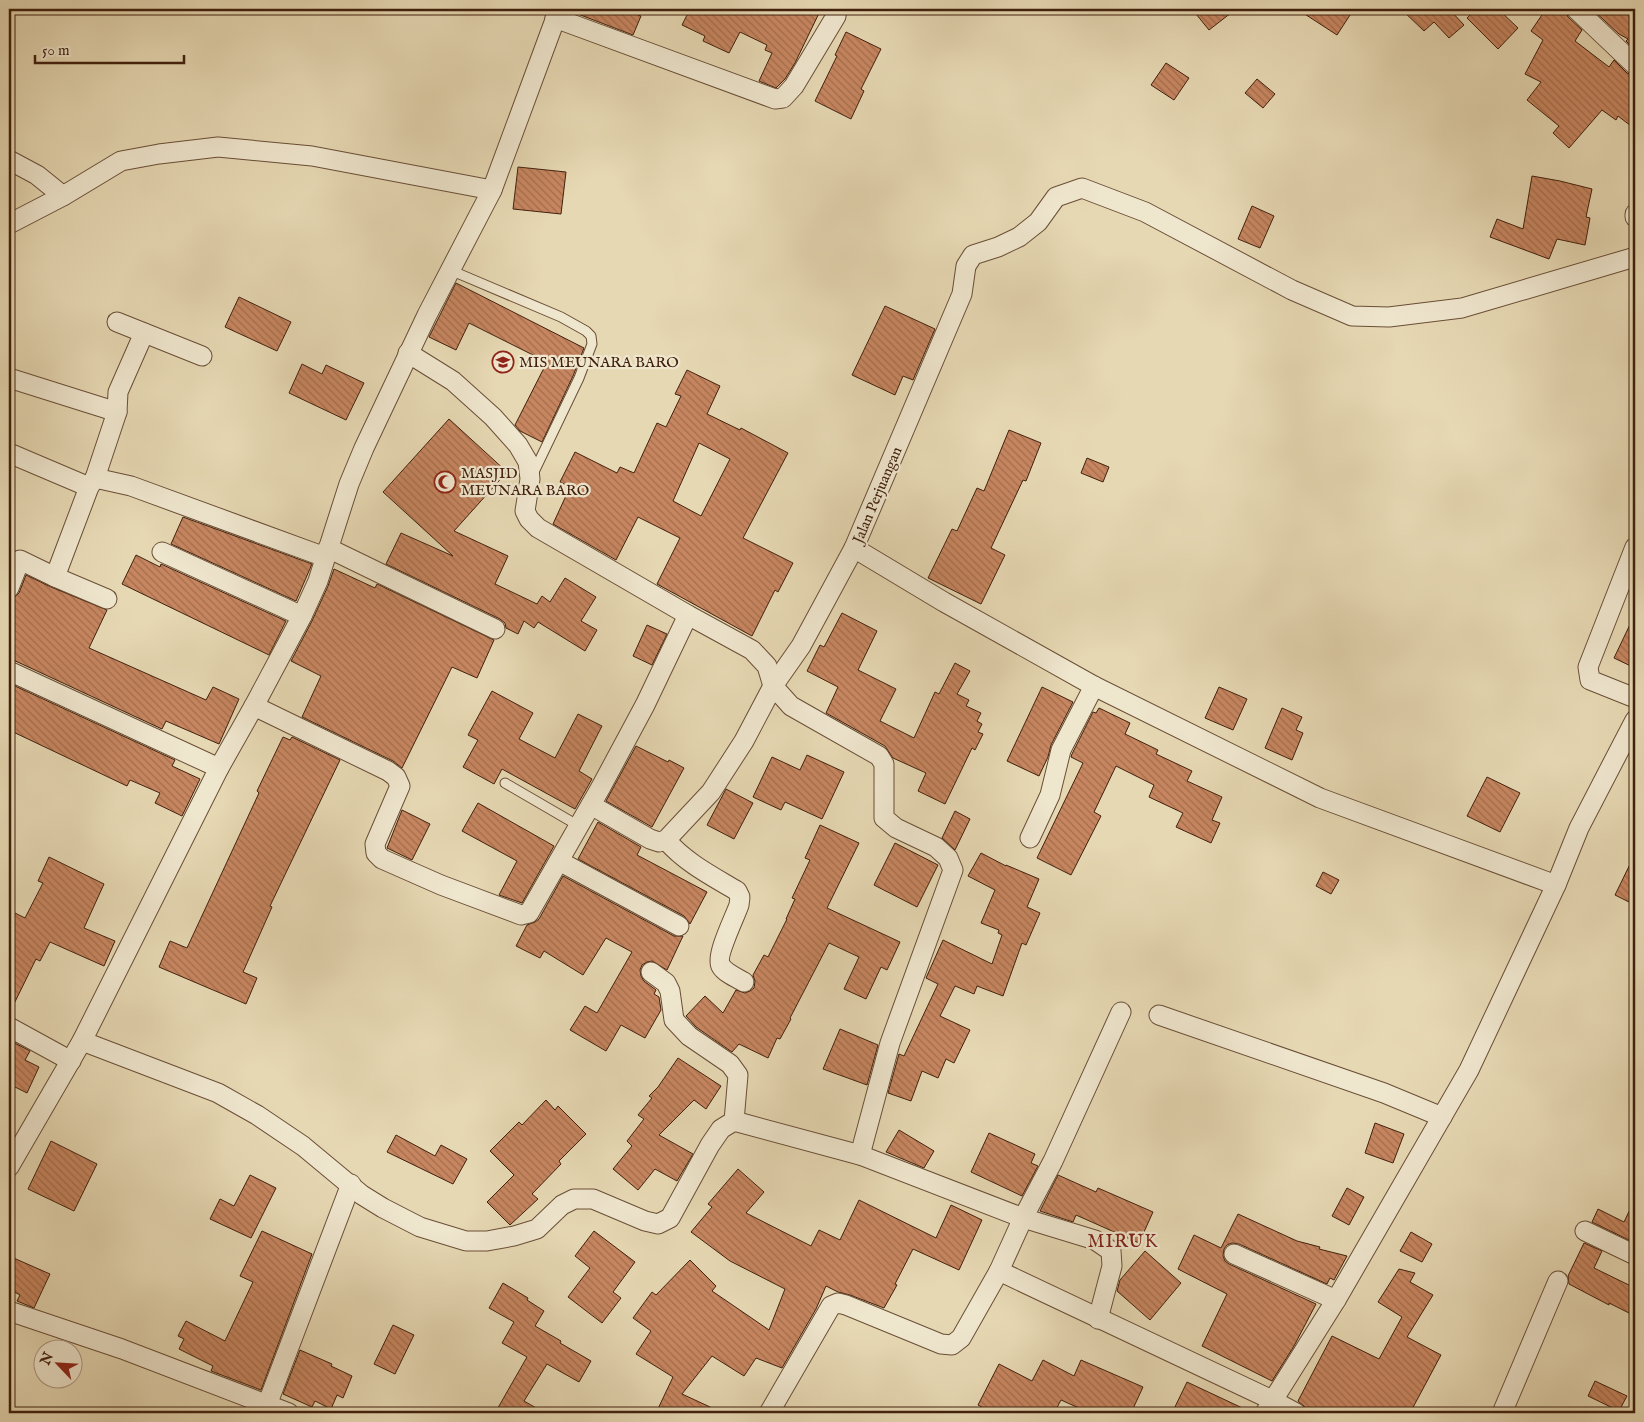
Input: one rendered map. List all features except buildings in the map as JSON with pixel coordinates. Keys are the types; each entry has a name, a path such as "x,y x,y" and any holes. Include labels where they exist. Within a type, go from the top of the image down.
{"street":[{"path":"9,1167 71,1061 219,768 302,616 318,581 349,484 364,448 408,353 490,195 557,13 775,99 783,98 794,86 836,16 836,9"},
{"path":"1576,9 1635,65"},
{"path":"9,224 63,196 121,161 218,147 312,156 490,195"},
{"path":"9,160 37,175 63,196"},
{"name":"Jalan Perjuangan","path":"666,840 711,792 744,741 773,686 801,646 854,548 962,294 966,266 973,255 998,247 1019,237 1038,222 1056,196 1082,188 1145,212 1292,290 1352,316 1389,317 1462,308 1635,257"},
{"path":"117,322 202,356"},
{"path":"55,576 92,483 117,412 118,392 144,334"},
{"path":"408,353 453,382 493,417 518,445 528,462 530,478 525,511 529,519 538,528 752,650 767,666 773,686 791,706 879,756 884,764 884,818 896,828 936,847 948,858 953,870 890,1043 860,1155"},
{"path":"9,378 117,412"},
{"path":"9,453 92,483 131,486 327,552 495,629"},
{"path":"1635,547 1588,667 1590,680 1635,698"},
{"path":"854,548 944,602 1094,686 1320,798 1556,885"},
{"path":"162,552 302,616"},
{"path":"9,588 15,557 107,599"},
{"path":"254,706 388,771 396,777 400,786 375,844 376,853 382,859 441,886 521,915 529,913 591,805 645,705 688,615"},
{"path":"9,672 219,768"},
{"path":"1030,838 1050,795 1061,750 1094,686"},
{"path":"1268,1407 1336,1300 1469,1070 1556,885 1579,828 1635,720"},
{"path":"591,805 650,839 659,842 666,840 691,864 737,891 740,898 739,905 720,953 719,962 722,968 744,982"},
{"path":"559,861 679,926"},
{"path":"651,972 666,983 670,991 674,1020 689,1036 730,1064 738,1075 734,1121"},
{"path":"769,1413 831,1306 838,1303 940,1344 952,1345 961,1338 999,1271 1023,1218 1053,1161 1122,1012"},
{"path":"1159,1015 1384,1093 1442,1117"},
{"path":"9,1027 71,1061"},
{"path":"82,1040 218,1092 303,1146 362,1195 383,1208 420,1227 466,1241 488,1241 537,1229 562,1205 574,1199 593,1199 645,1221 658,1224 670,1218 710,1144 721,1129 734,1121 860,1155 1023,1218 1095,1240 1111,1251 1112,1266 1098,1319"},
{"path":"267,1405 351,1184"},
{"path":"1584,1231 1635,1254"},
{"path":"1234,1254 1336,1300"},
{"path":"999,1271 1098,1319 1268,1407 1296,1413"},
{"path":"1502,1413 1558,1281"},
{"path":"9,1311 122,1349 289,1413"}],"lane":[{"path":"450,270 561,317 586,331 591,336 592,344 579,378 530,478"},
{"path":"505,783 579,826"}],"place":[{"name":"MIS MEUNARA BARO","path":"503,362"},
{"name":"MASJID MEUNARA BARO","path":"445,482"}],"district":[{"name":"MIRUK","path":"1123,1241"}]}
